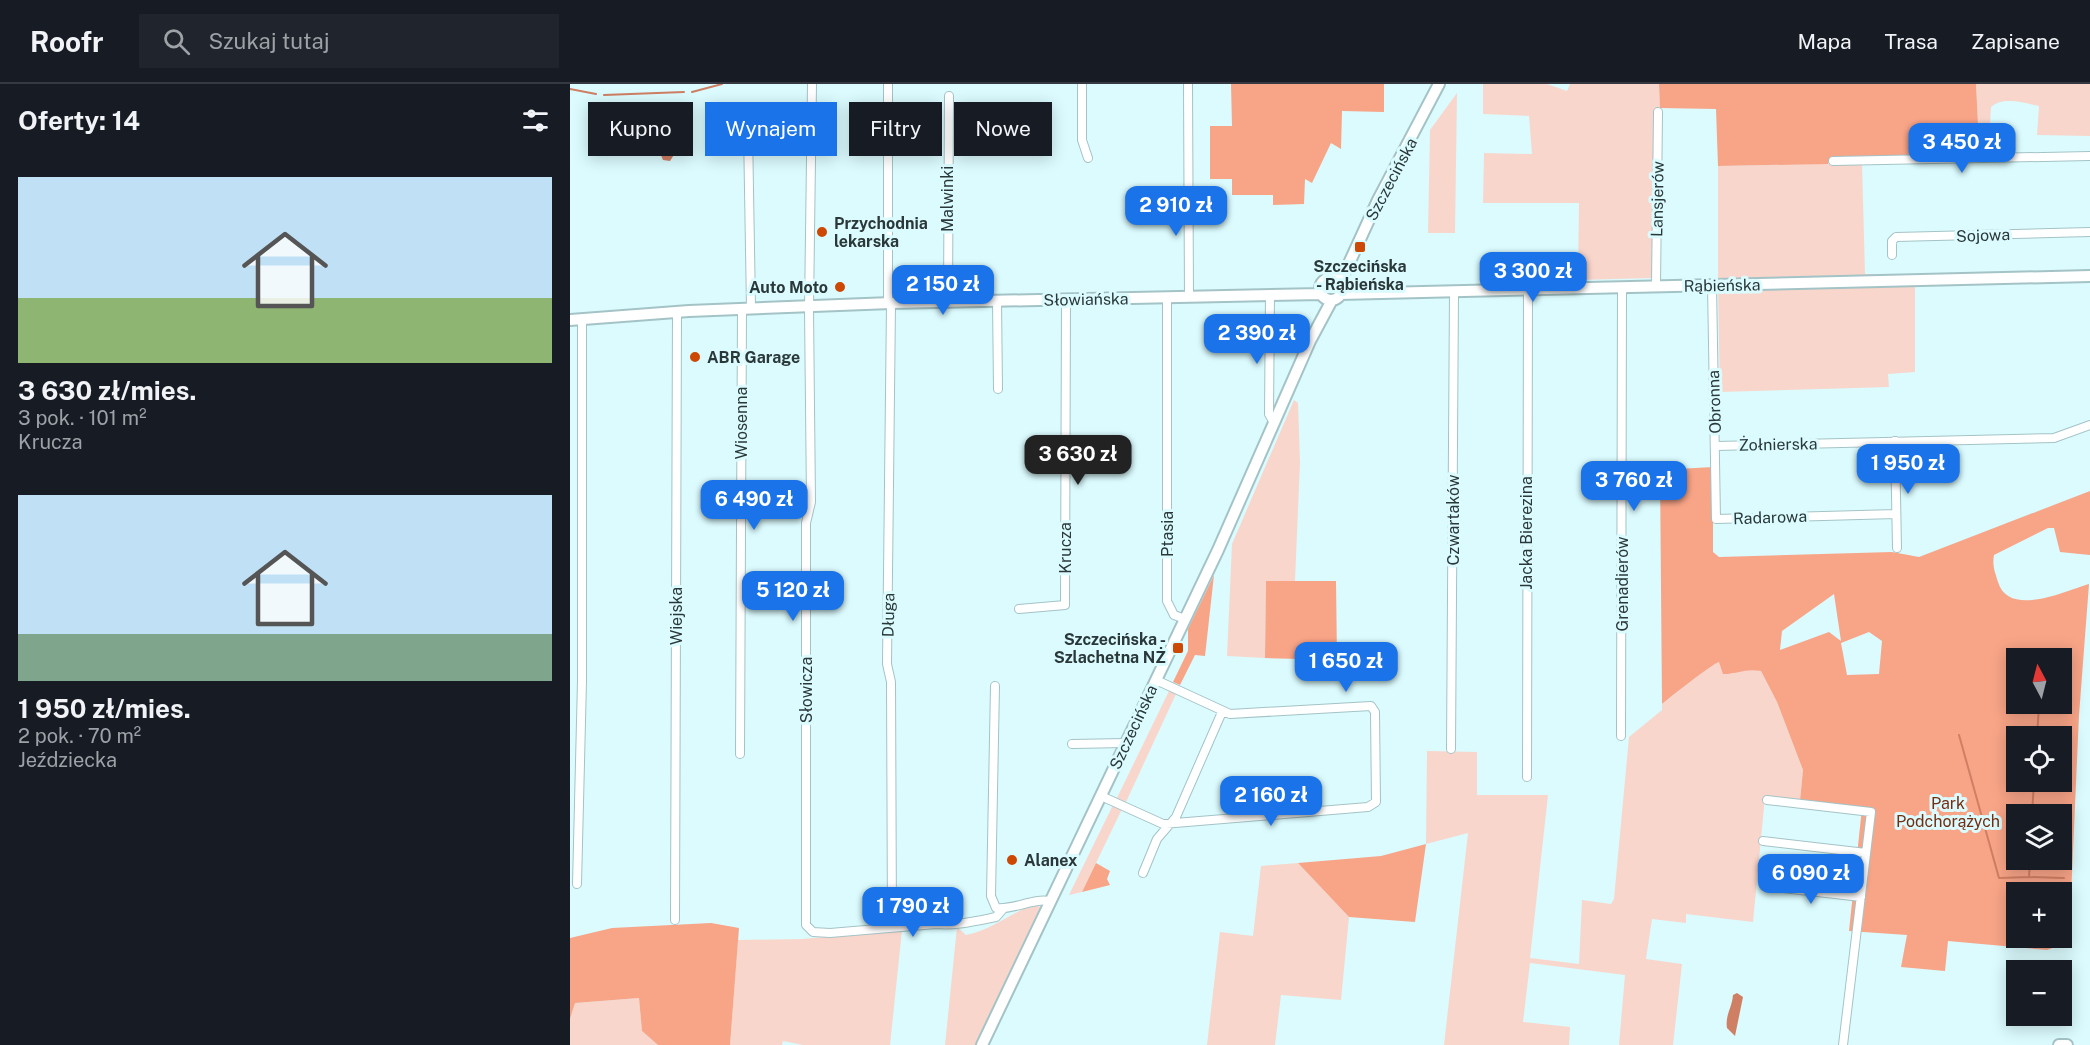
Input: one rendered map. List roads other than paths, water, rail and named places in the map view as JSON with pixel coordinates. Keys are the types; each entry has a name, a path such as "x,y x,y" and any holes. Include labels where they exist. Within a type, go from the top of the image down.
{"street":[{"name":"Słowicza","path":"812,84 809,306 811,502 806,523 806,925 809,930 830,933 892,927"},
{"name":"Długa","path":"888,84 887,664 891,682 892,927"},
{"path":"1082,84 1082,140 1088,158"},
{"path":"1188,84 1189,296"},
{"name":"Szczecińska","path":"982,1045 1185,619 1331,291 1439,84"},
{"name":"Malwinki","path":"948,302 949,96"},
{"name":"Lansjerów","path":"1656,286 1658,112"},
{"name":"Wiosenna","path":"741,754 748,156"},
{"path":"1833,161 2090,156"},
{"name":"Sojowa","path":"1892,255 1892,241 1896,237 2090,232"},
{"name":"Rąbieńska","path":"1331,291 1353,293 2090,276"},
{"name":"Obronna","path":"1712,285 1716,519"},
{"name":"Grenadierów","path":"1622,287 1622,736"},
{"name":"Jacka Bierezina","path":"1527,777 1528,289"},
{"name":"Słowiańska","path":"570,320 746,308 1331,291"},
{"name":"Czwartaków","path":"1451,749 1454,291"},
{"path":"1270,294 1269,414 1274,423"},
{"name":"Ptasia","path":"1167,297 1167,601 1174,615 1185,619"},
{"name":"Krucza","path":"1019,609 1065,605 1066,299"},
{"path":"997,300 998,389"},
{"name":"Wiejska","path":"675,920 677,312"},
{"path":"577,884 582,681 582,319"},
{"name":"Żołnierska","path":"1716,446 2054,438 2090,425"},
{"path":"1895,441 1897,548"},
{"name":"Radarowa","path":"1716,519 1896,514"},
{"path":"1101,796 1159,822 1171,823 1368,807 1376,802 1374,708 1366,705 1222,712 1156,680"},
{"path":"995,686 992,896 996,908 1003,909 1038,900 1050,901"},
{"path":"1143,873 1157,839 1176,817 1222,712"},
{"path":"1072,744 1125,744"},
{"path":"1767,800 1871,812 1843,1045"},
{"path":"1763,841 1866,853"},
{"path":"1764,886 1861,897"},
{"path":"892,927 952,926 958,922 996,917 1003,909"},
{"path":"2059,1045 2067,1045"}],"waterway":[{"path":"692,92 722,84"},
{"path":"570,89 596,94"},
{"path":"604,95 684,92"},
{"path":"2038,714 2038,726"},
{"path":"1959,735 1999,878 2029,877"},
{"path":"2033,792 2033,804"},
{"path":"2029,870 2029,877 2064,878"}],"place":[{"name":"Przychodnia lekarska","path":"822,232"},
{"name":"Szczecińska - Rąbieńska","path":"1360,247"},
{"name":"Auto Moto","path":"840,287"},
{"name":"ABR Garage","path":"695,357"},
{"name":"Szczecińska - Szlachetna NŻ","path":"1178,648"},
{"name":"Alanex","path":"1012,860"}],"park label":[{"name":"Park Podchorążych","path":"1948,812"}]}
